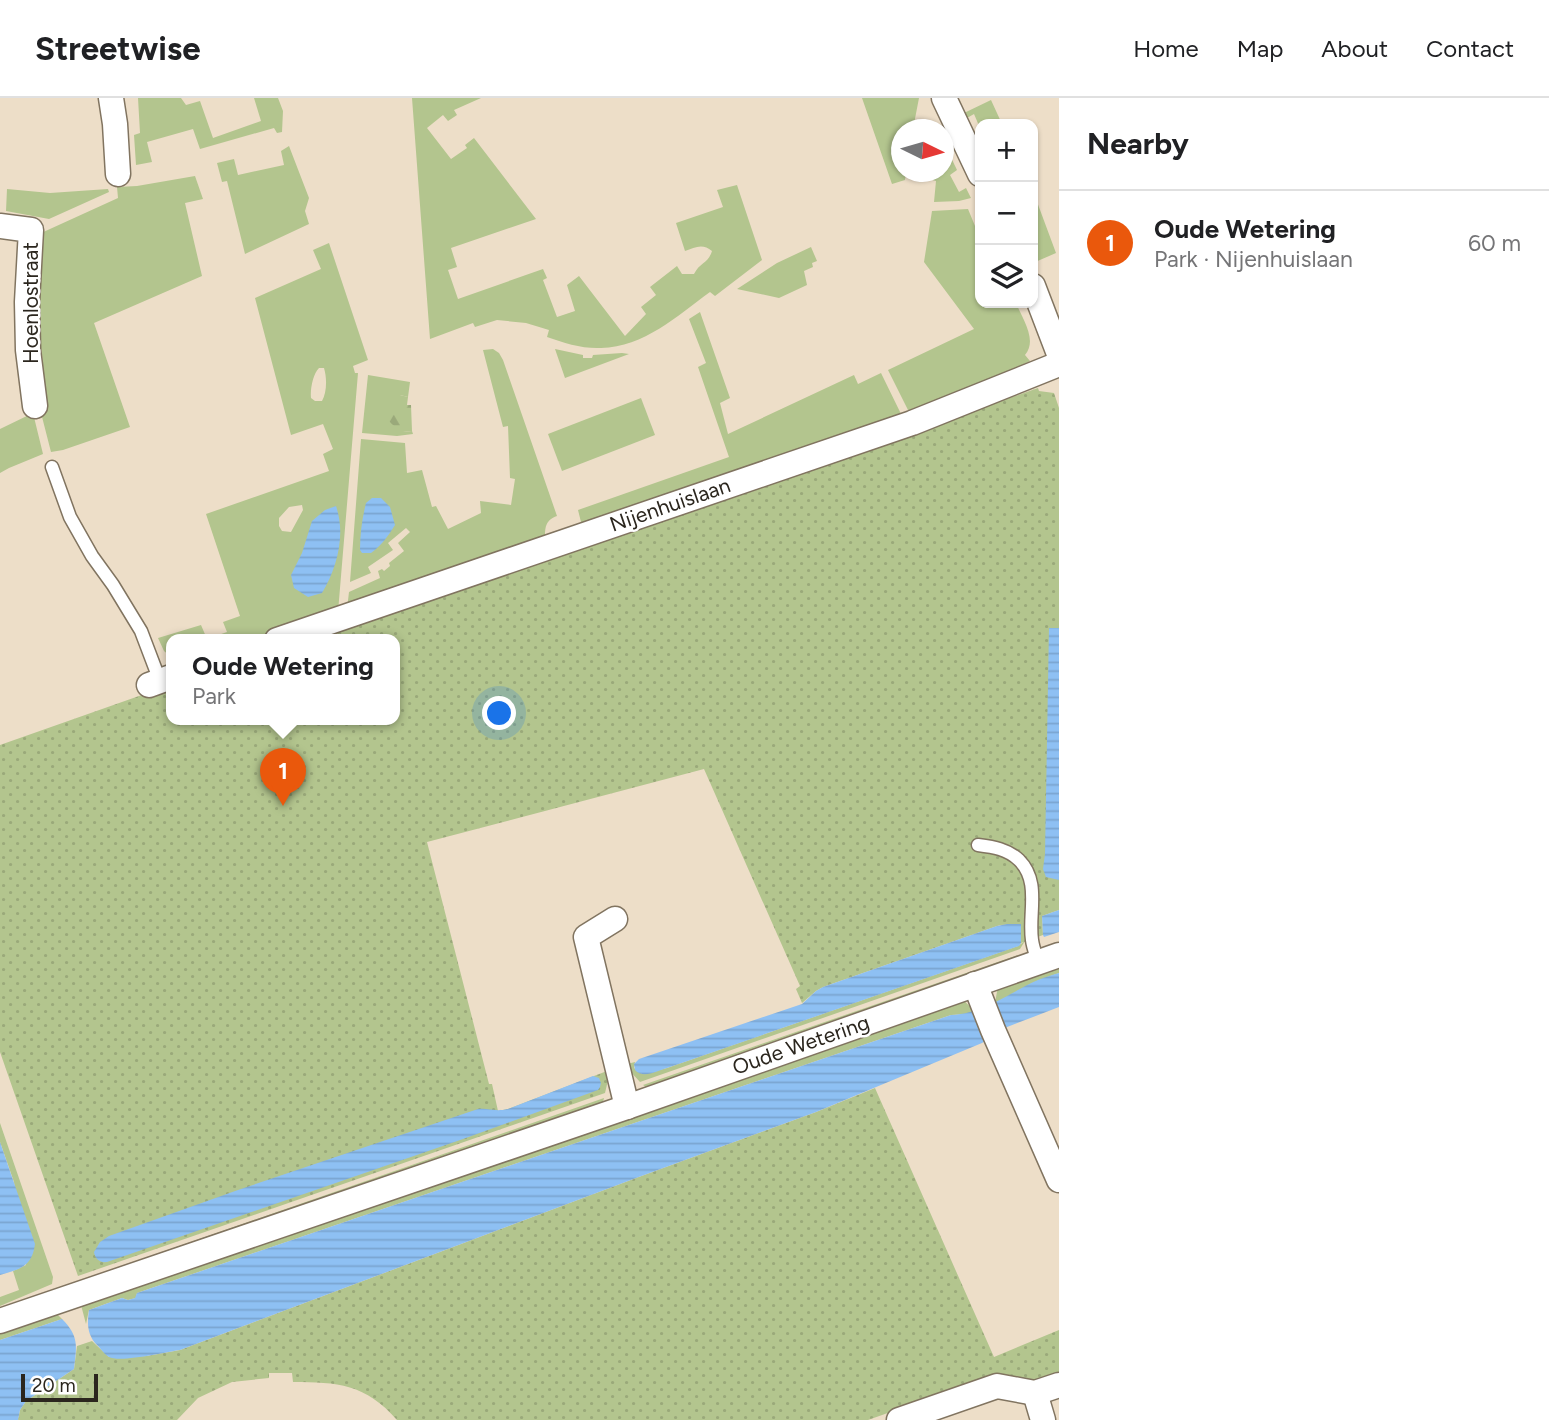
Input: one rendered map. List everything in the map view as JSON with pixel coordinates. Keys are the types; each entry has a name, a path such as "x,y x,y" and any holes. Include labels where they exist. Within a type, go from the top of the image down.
{"street":[{"path":"111,98 118,174"},
{"path":"943,98 975,164"},
{"name":"Hoenlostraat","path":"0,226 31,230 27,302 35,406"},
{"path":"1038,299 1059,354"},
{"name":"Nijenhuislaan","path":"295,634 912,423 1059,364"},
{"path":"615,919 586,937 627,1107"},
{"name":"Oude Wetering","path":"0,1321 627,1107 975,984 1043,952"},
{"path":"975,984 1059,1180"},
{"path":"899,1420 997,1386 1035,1393 1059,1385"},
{"path":"1035,1393 1043,1420"}],"lane":[{"path":"52,467 70,517 92,556 134,617 160,681"},
{"path":"978,845 1004,850 1015,856 1031,876 1032,918 1043,952"}],"green space":[{"path":"138,98 181,98 186,105 200,101 213,138 261,121 254,98 278,98 283,111 282,132 277,133 274,128 200,149 193,129 147,142 152,162 136,165 134,135 140,133"},
{"path":"412,98 481,98 454,110 457,115 448,121 443,115 427,128 451,159 467,148 465,145 474,138 536,219 451,248 457,267 448,270 458,299 543,269 547,278 543,280 557,317 575,311 567,285 579,276 625,336 646,314 641,307 656,295 650,287 677,266 682,274 694,274 712,251 702,246 685,251 676,223 723,207 717,190 737,185 762,260 715,296 710,292 659,329 617,346 594,348 574,345 547,337 549,330 526,323 497,320 475,327 473,323 430,339"},
{"path":"862,98 919,98 915,119 891,119 891,181"},
{"path":"991,100 1000,119 976,119 974,114 967,118 964,113"},
{"path":"289,146 309,198 305,211 309,224 245,254 227,181 222,182 217,163 234,159 238,175 284,165 281,151"},
{"path":"195,176 203,199 185,203 202,276 94,323 130,427 51,452 40,409 46,405 42,353 33,313 39,234 118,198 117,187"},
{"path":"936,182 954,182 959,192 966,188 971,198 959,201 934,202"},
{"path":"7,189 50,193 108,189 109,192 49,219 6,211"},
{"path":"1038,204 1056,253 1038,261"},
{"path":"968,209 975,226 975,308 1018,308 1029,336 1029,349 1025,355 1030,361 969,392 910,414 888,370 974,329 924,262 932,211"},
{"path":"329,243 368,360 353,366 355,373 358,373 338,612 276,634 221,634 227,632 223,622 240,616 206,514 329,471 323,454 333,449 323,424 291,435 255,298 321,269 313,250","holes":["319,368 324,368 326,389 322,401 315,401 311,398 314,378","302,505 303,510 291,532 282,531 279,518 289,507"]},
{"path":"811,247 817,261 812,263 813,267 804,271 807,285 779,298 737,289 777,263"},
{"path":"700,312 730,398 720,403 728,434 854,375 858,384 881,373 902,416 588,525 581,522 578,510 729,457 698,367 706,363 689,319"},
{"path":"493,349 503,360 557,516 548,522 545,539 347,609 349,592 380,578 378,571 384,571 390,566 389,563 404,551 398,543 410,532 406,528 388,543 393,550 368,567 371,573 350,582 361,439 405,443 407,473 422,470 432,507 436,506 448,529 481,513 480,501 511,505 515,479 510,478 508,426 503,427 483,350"},
{"path":"555,349 583,355 583,358 592,358 593,355 629,354 565,378"},
{"path":"368,375 410,382 408,397 400,395 403,432 412,431 413,434 397,436 362,433"},
{"path":"1038,388 1039,391 1054,393 1059,408 1059,910 1042,916 1043,935 1021,943 1021,924 1000,925 823,987 802,1003 796,989 800,986 704,769 427,842 498,1111 607,1071 609,1076 605,1093 78,1276 0,1052 0,745 156,690 166,690 166,725 400,725 400,634 332,634"},
{"path":"391,397 408,397 407,405 411,405 412,431 403,432 392,424 385,414 383,405"},
{"path":"641,398 655,435 562,471 548,434"},
{"path":"33,413 43,454 0,473 0,429"},
{"path":"201,625 205,634 171,634"},
{"path":"166,636 166,653 164,651 158,638"},
{"path":"1025,941 1020,949 640,1082 627,1064 635,1062 634,1068 642,1074 667,1068 1018,946"},
{"path":"1018,955 1016,959 646,1087 643,1085"},
{"path":"1059,965 1059,973 995,1003 998,986"},
{"path":"962,999 975,1011 951,1015 137,1293 136,1298 122,1298 89,1310 86,1324 81,1305"},
{"path":"875,1088 994,1357 1059,1330 1059,1374 1034,1382 995,1375 868,1420 397,1420 374,1399 350,1387 293,1382 292,1373 269,1373 269,1378 232,1382 198,1398 177,1420 18,1420 26,1401 74,1369 77,1346 92,1341 109,1357 147,1356 180,1350"},
{"path":"604,1098 603,1102 81,1284 79,1281"},
{"path":"0,1123 53,1277 52,1284 0,1306 0,1297 19,1290 13,1271 26,1265 14,1182 0,1142"},
{"path":"56,1313 62,1319 0,1340 0,1333"}],"water":[{"path":"372,498 381,498 390,507 395,525 375,550 362,553 360,544 363,515 366,503"},
{"path":"336,506 340,540 336,562 322,593 308,597 294,588 291,575 302,553 312,521 325,510"},
{"path":"1049,628 1059,628 1059,880 1046,877 1043,869"},
{"path":"1059,910 1059,932 1044,937 1042,916"},
{"path":"1007,924 1021,924 1019,946 655,1072 642,1074 635,1070 634,1064 639,1059 802,1004 823,987"},
{"path":"1059,973 1059,1007 1002,1029 982,1043 816,1112 180,1350 115,1359 104,1353 90,1333 89,1310 122,1298 135,1298 137,1293 951,1015 975,1011 1038,980"},
{"path":"593,1076 599,1078 601,1083 598,1090 463,1139 107,1262 97,1259 94,1252 100,1242 109,1236 238,1190 478,1109 508,1109"},
{"path":"0,1142 35,1244 31,1258 24,1266 0,1275"},
{"path":"62,1319 76,1342 74,1369 26,1401 18,1420 0,1420 0,1340"}],"place":[{"name":"Oude Wetering","path":"283,806"}]}
